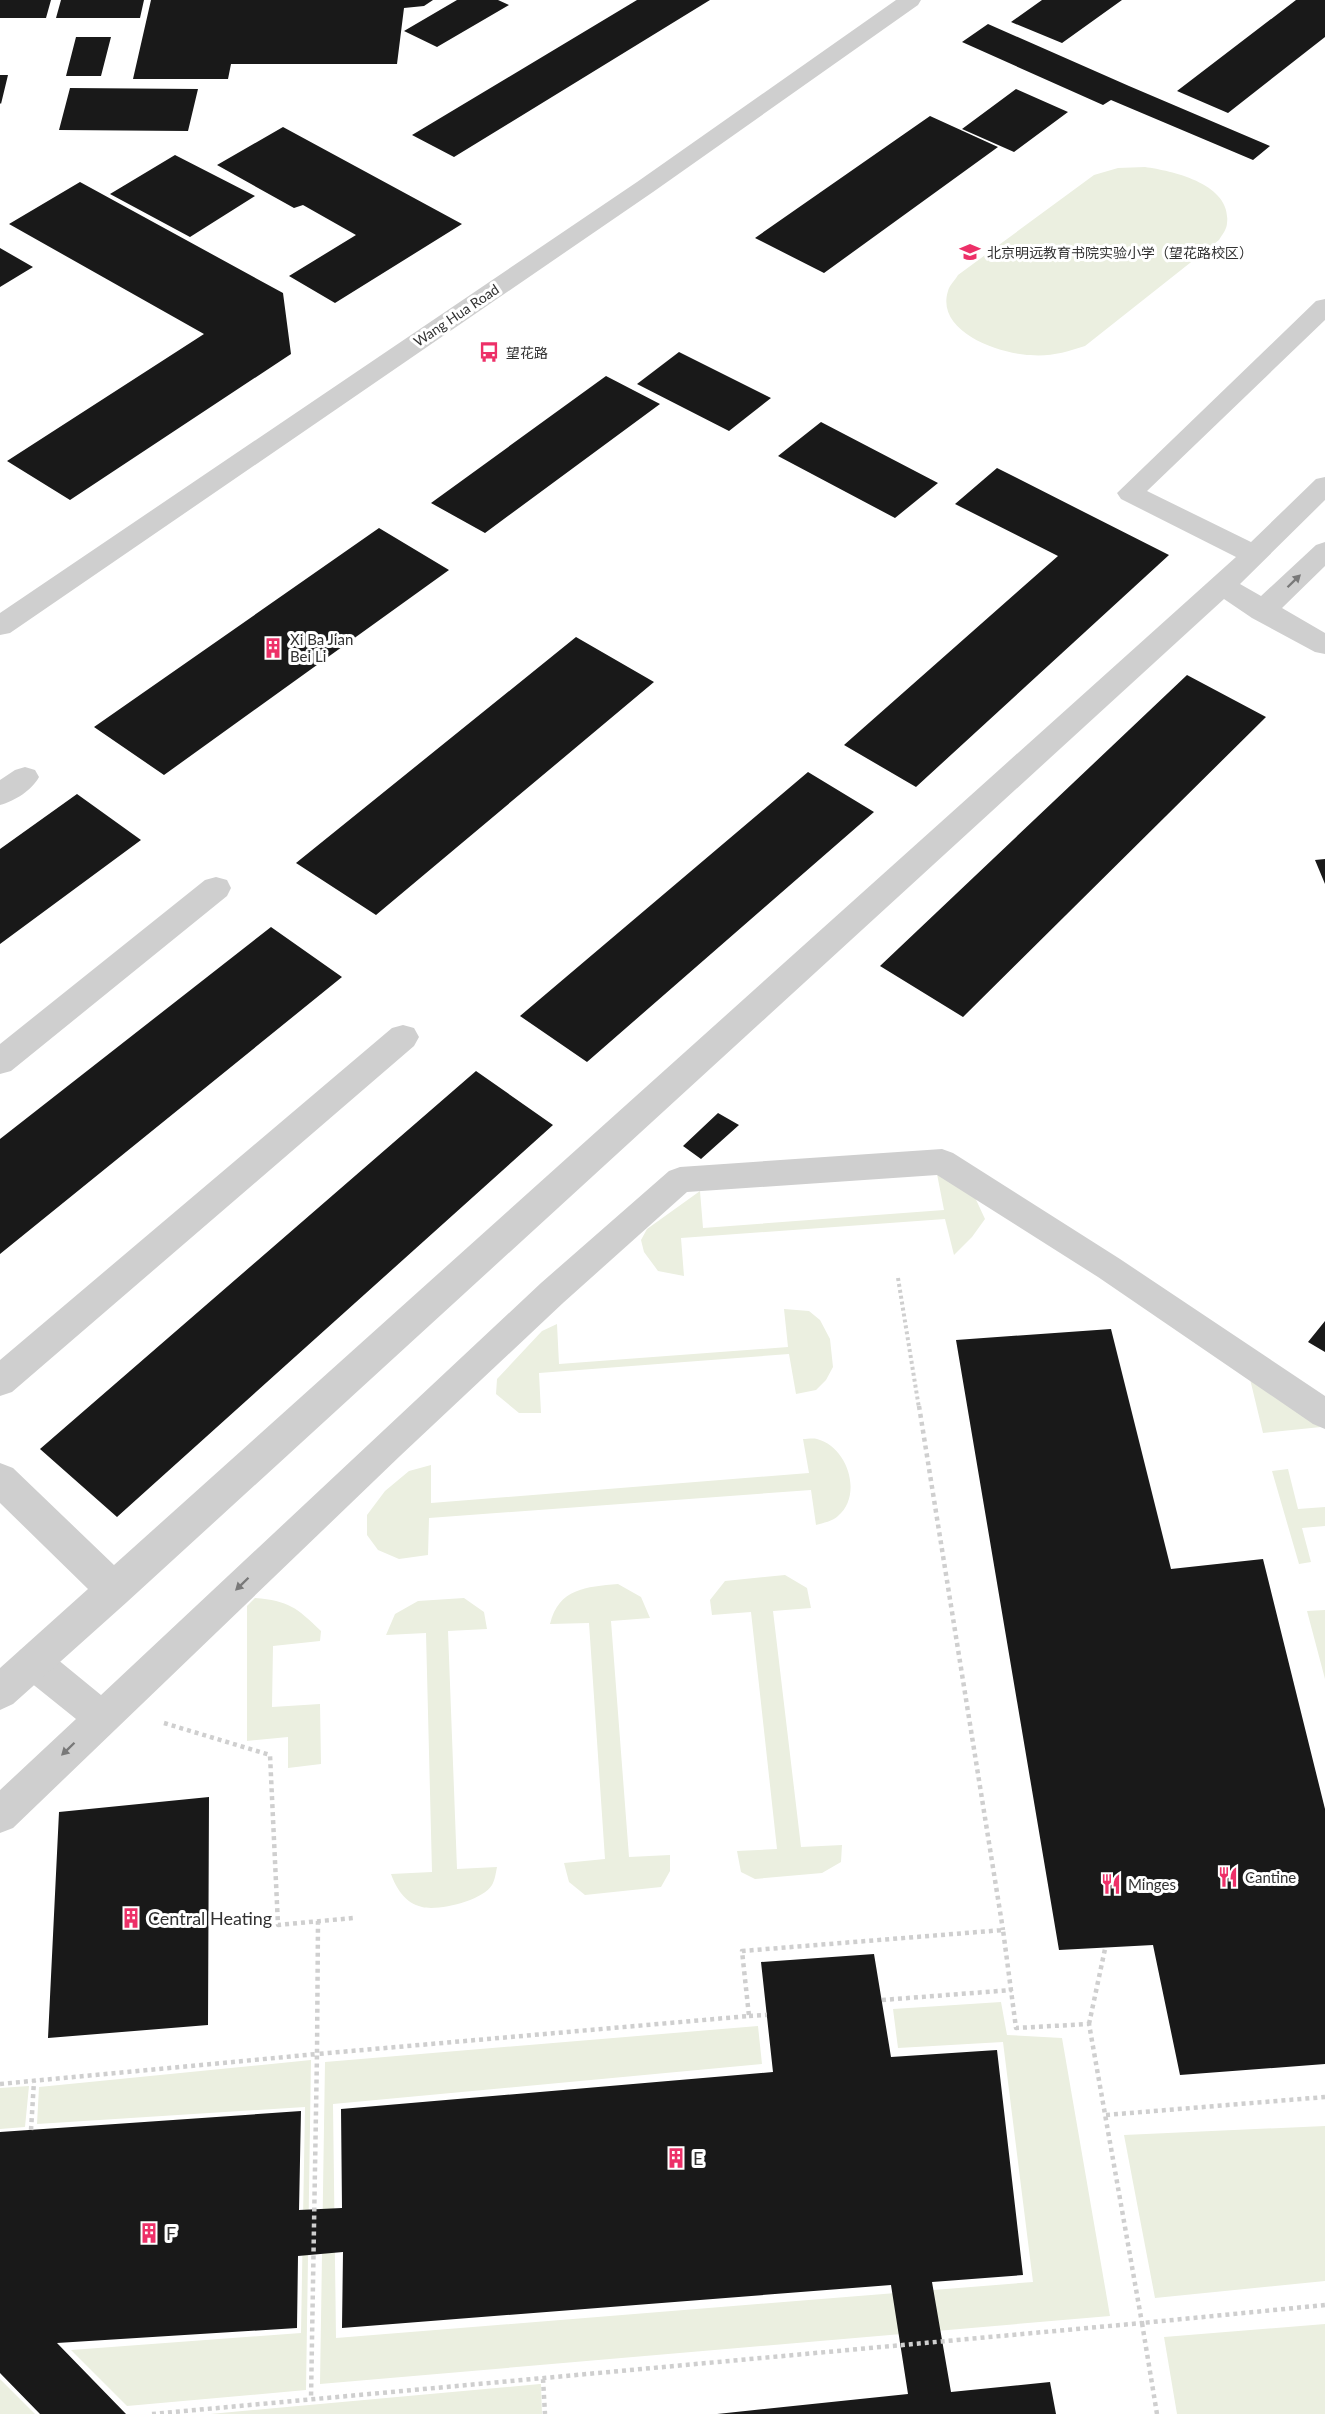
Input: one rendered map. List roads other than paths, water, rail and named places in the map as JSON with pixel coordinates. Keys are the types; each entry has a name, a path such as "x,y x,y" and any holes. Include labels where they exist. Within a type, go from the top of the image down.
{"street":[{"name":"Wang Hua Road","path":"0,626 645,187 909,0"},
{"path":"1254,555 1130,493 1325,306"},
{"path":"0,1692 1222,586 1325,485"},
{"path":"1262,611 1325,551"},
{"path":"1222,586 1262,611 1325,645"},
{"path":"0,795 25,777"},
{"path":"0,1062 216,888"},
{"path":"0,1381 403,1037"},
{"path":"0,1479 114,1590"}],"lane":[{"path":"0,1815 104,1710 285,1544 552,1293 680,1180 942,1162 1109,1268 1325,1414"},
{"path":"33,1662 104,1710"}],"place":[{"name":"北京明远教育书院实验小学（望花路校区）","path":"970,252"},
{"name":"望花路","path":"489,352"},
{"name":"Xi Ba Jian Bei Li","path":"273,648"},
{"name":"Cantine","path":"1228,1877"},
{"name":"Minges","path":"1111,1884"},
{"name":"Central Heating","path":"131,1918"},
{"name":"E","path":"676,2158"},
{"name":"F","path":"149,2233"}]}
